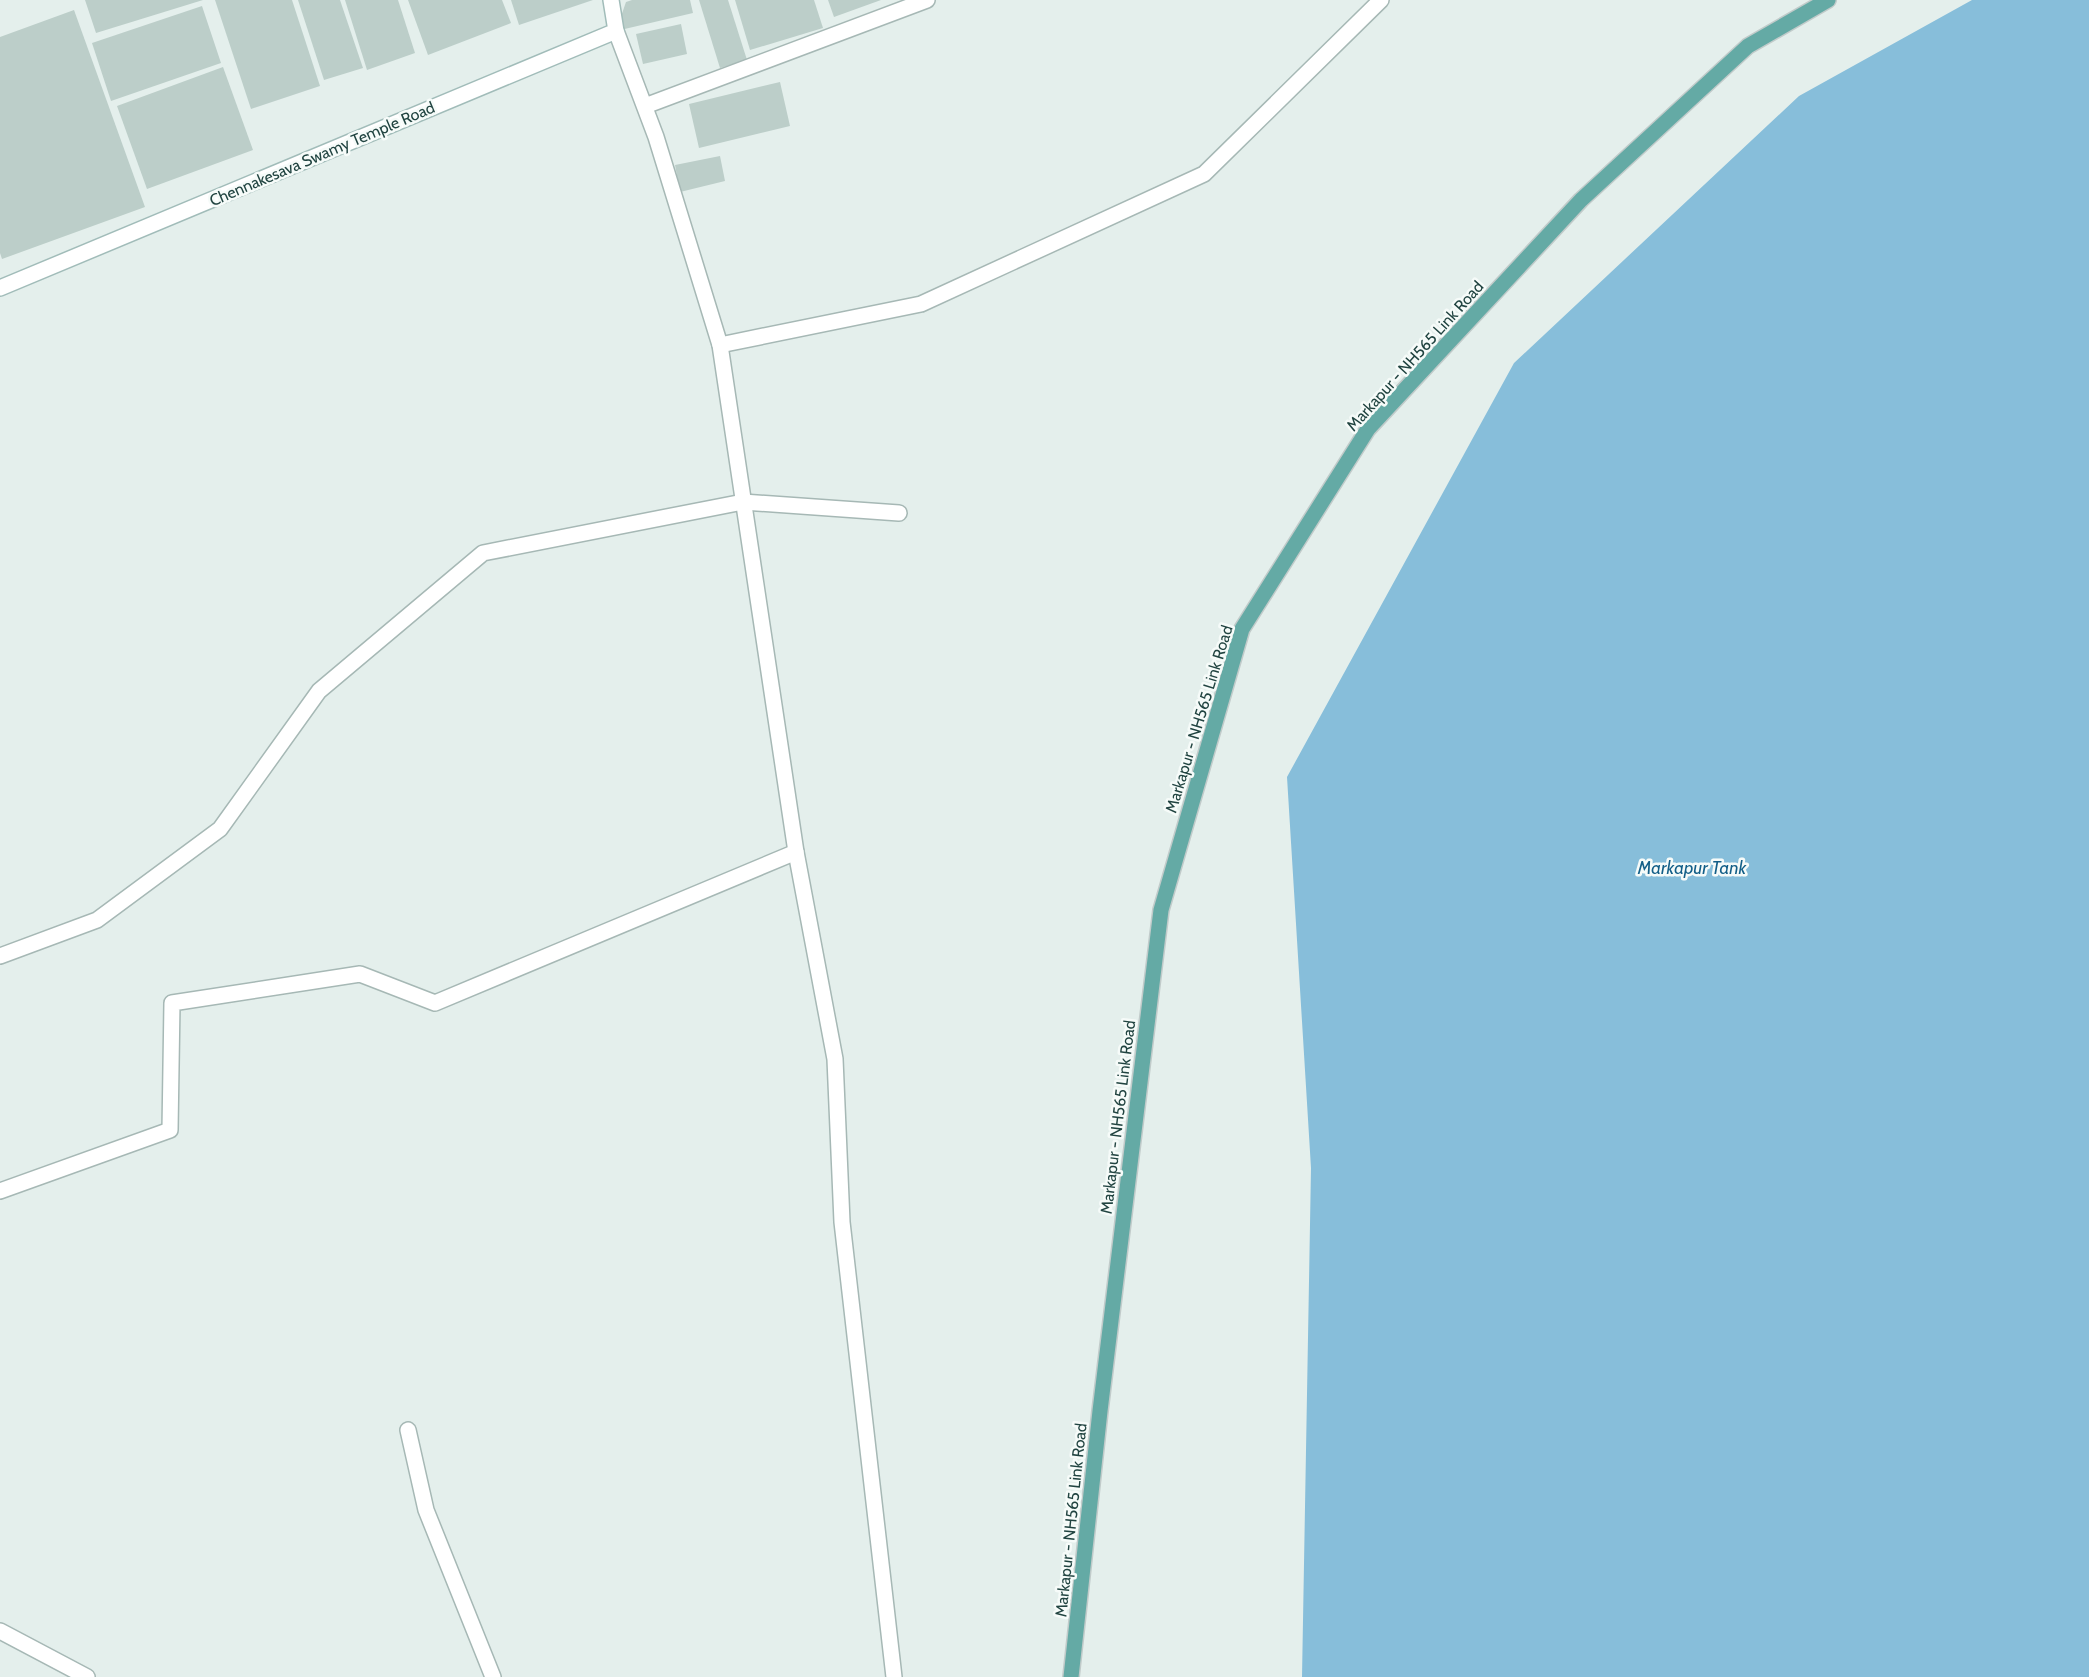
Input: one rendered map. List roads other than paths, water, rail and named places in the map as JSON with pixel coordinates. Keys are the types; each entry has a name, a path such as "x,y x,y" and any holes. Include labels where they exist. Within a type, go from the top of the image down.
{"main road":[{"name":"Markapur - NH565 Link Road","path":"1071,1677 1161,910 1242,629 1368,430 1580,200 1748,46 1828,0"}],"street":[{"path":"611,0 616,31 645,106 720,345 796,852 835,1059 842,1222 894,1677"},
{"path":"645,106 927,0"},
{"path":"720,345 921,304 1204,174 1381,0"},
{"name":"Chennakesava Swamy Temple Road","path":"0,288 616,31"},
{"path":"0,956 97,920 220,829 319,691 483,553 743,502 900,512"},
{"path":"0,1191 170,1130 172,1003 360,974 435,1003 796,852"},
{"path":"408,1430 426,1510 493,1677"},
{"path":"0,1630 87,1677"}],"water":[{"name":"Markapur Tank","path":"1972,0 2089,0 2089,1677 1302,1677 1311,1168 1287,777 1514,363 1799,96"}]}
